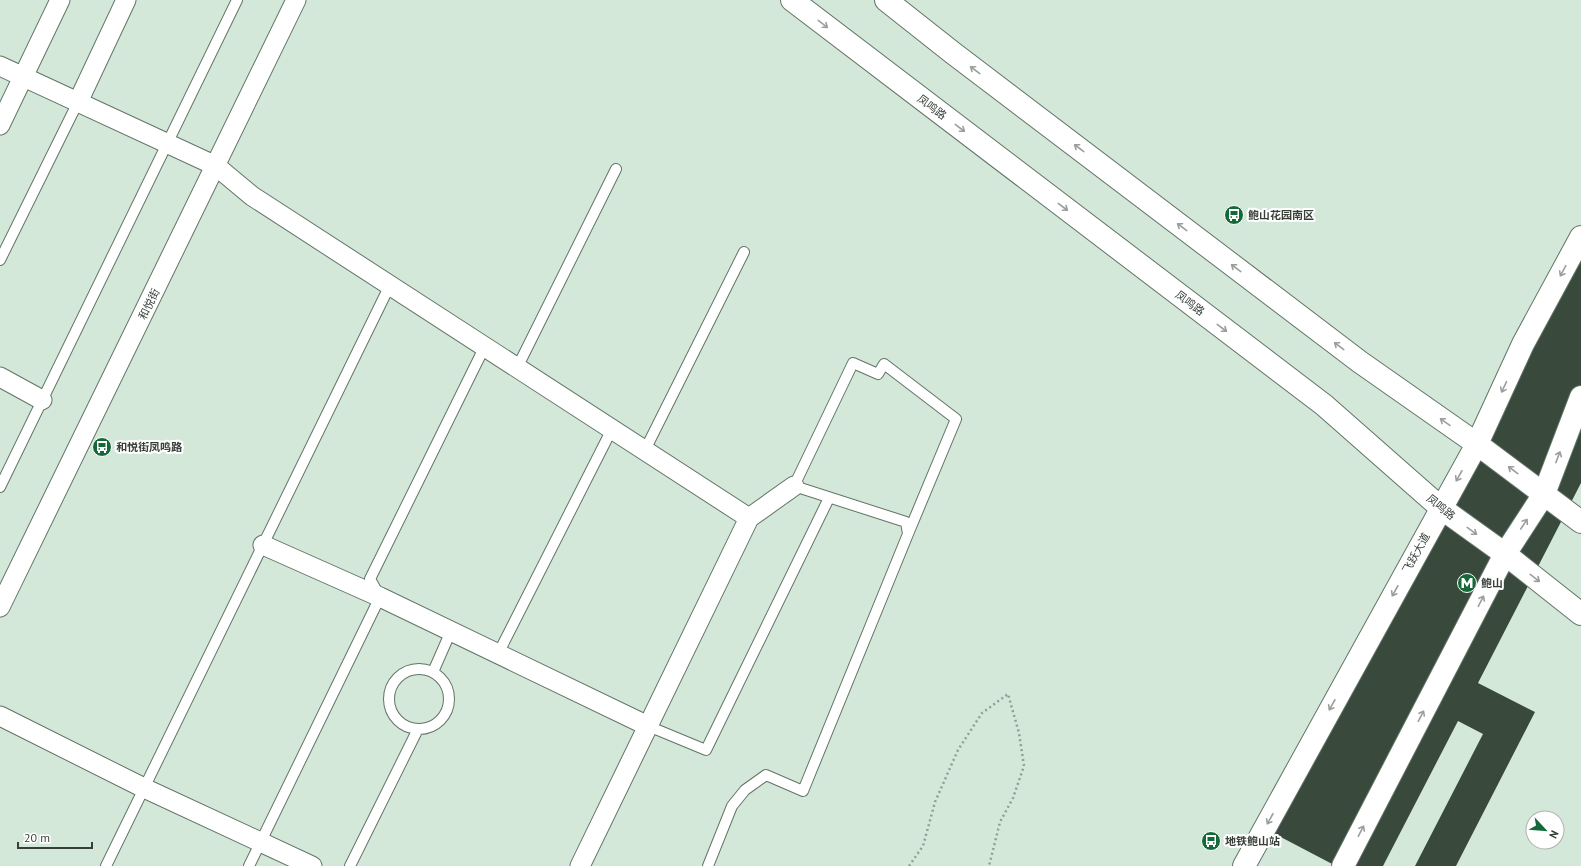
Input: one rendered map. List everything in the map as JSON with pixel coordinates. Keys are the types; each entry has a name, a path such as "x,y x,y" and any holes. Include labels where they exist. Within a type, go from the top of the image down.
{"main road":[{"name":"凤鸣路","path":"792,0 1324,405 1441,508 1505,554 1581,614"},
{"path":"886,0 965,62 1360,362 1477,444 1581,522"},
{"name":"飞跃大道","path":"1244,866 1477,444 1524,344 1581,237"},
{"path":"1343,866 1505,554 1544,494 1581,397"}],"street":[{"path":"0,125 60,0"},
{"path":"78,102 126,0"},
{"name":"和悦街","path":"0,607 296,0"},
{"path":"0,66 216,166 252,196 749,518"},
{"path":"0,377 42,400"},
{"path":"580,866 749,518 794,486"},
{"path":"263,545 380,597 648,726"},
{"path":"0,716 144,788 312,866"}],"lane":[{"path":"0,487 236,0"},
{"path":"0,260 78,102"},
{"path":"517,368 616,169"},
{"path":"644,450 744,252"},
{"path":"106,866 390,286"},
{"path":"248,866 380,597 370,579 485,346"},
{"path":"708,866 732,806 745,790 766,775 803,791 956,419 884,364 878,374 853,363 794,486 906,522 908,534"},
{"path":"498,654 612,429"},
{"path":"648,726 706,750 829,498"},
{"path":"433,672 451,631"},
{"path":"414,669 424,669 433,672 441,678 447,686 449,696 448,706 444,716 437,723 428,728 418,729 408,727 400,722 394,715 390,706 389,696 391,686 397,678 405,672 414,669"},
{"path":"350,866 418,729"}],"path":[{"path":"910,866 923,846 935,802 958,750 982,713 1008,694 1019,733 1024,766 1013,798 1000,822 989,866"}],"building":[{"name":"鲍山","path":"1581,240 1581,483 1478,683 1535,712 1456,866 1415,866 1483,734 1458,721 1383,866 1336,866 1275,834"}],"place":[{"name":"鲍山花园南区","path":"1234,215"},
{"name":"和悦街凤鸣路","path":"102,447"},
{"name":"鲍山","path":"1467,583"},
{"name":"地铁鲍山站","path":"1211,841"}]}
